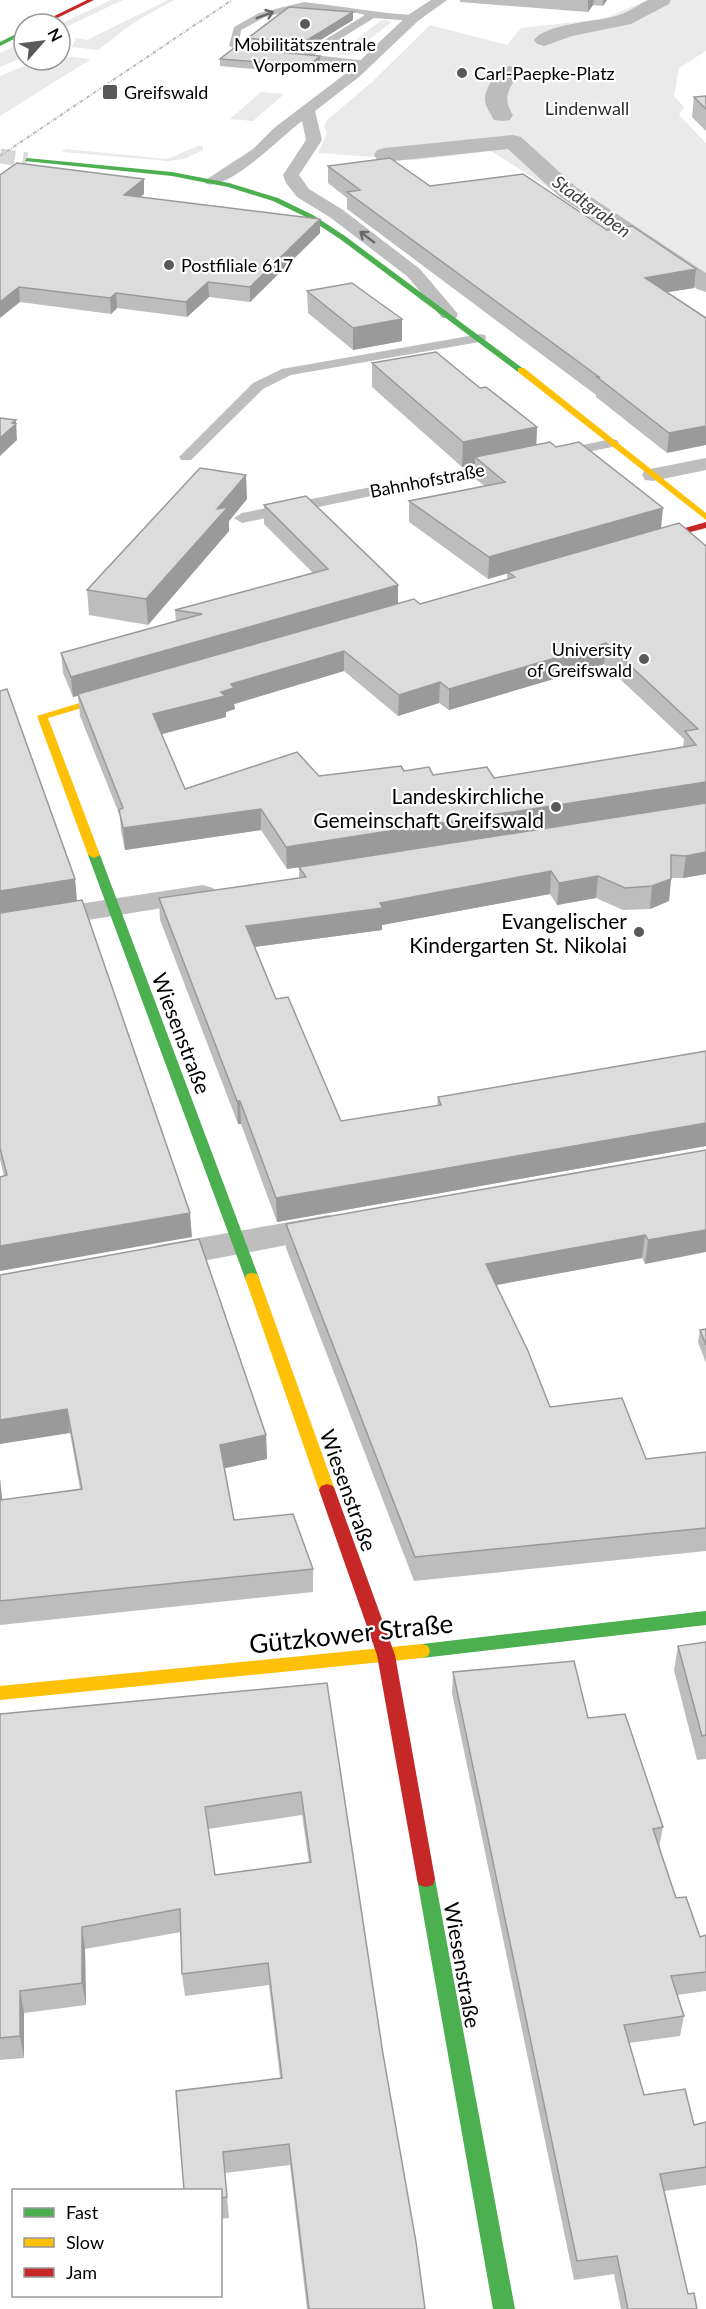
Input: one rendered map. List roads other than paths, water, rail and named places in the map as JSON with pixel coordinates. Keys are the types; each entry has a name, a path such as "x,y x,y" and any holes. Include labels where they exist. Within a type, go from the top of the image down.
{"street":[{"path":"66,12 91,0"},
{"path":"184,176 279,131 308,111 365,63 413,18 440,0"},
{"path":"308,111 308,123 314,134 314,140 291,175 294,183 303,193 337,214 414,273 448,314"},
{"path":"212,182 259,152 279,131"},
{"path":"27,160 184,176 259,194 310,215 480,338 706,517"},
{"path":"653,475 706,464"},
{"path":"625,547 706,525"},
{"name":"Wiesenstraße","path":"134,689 42,716 239,1244 386,1655 504,2309"},
{"path":"0,925 229,890"},
{"path":"125,1263 356,1222"},
{"name":"Gützkower Straße","path":"0,1693 386,1655 706,1617"}],"lane":[{"path":"365,63 246,51 234,46 234,38 237,29 262,15 297,6 341,7 372,15 413,18"},
{"path":"305,56 372,15"},
{"path":"186,457 258,386 287,372 480,338"},
{"path":"544,457 612,443"},
{"name":"Bahnhofstraße","path":"242,518 516,462"}],"waterway":[{"name":"Stadtgraben","path":"544,40 567,31 624,20 662,0"},
{"name":"Stadtgraben","path":"502,115 496,98 499,88 510,72"},
{"name":"Stadtgraben","path":"385,155 513,142 568,192 706,284"}],"tunnel":[{"path":"0,156 27,160"}],"railway":[{"path":"0,156 232,0"}],"place":[{"name":"Mobilitätszentrale Vorpommern","path":"305,24"},
{"name":"Carl-Paepke-Platz","path":"462,73"},
{"name":"Greifswald","path":"110,92"},
{"name":"Postfiliale 617","path":"169,265"},
{"name":"University of Greifswald","path":"644,659"},
{"name":"Landeskirchliche Gemeinschaft Greifswald","path":"556,807"},
{"name":"Evangelischer Kindergarten St. Nikolai","path":"639,932"}],"park label":[{"name":"Lindenwall","path":"587,108"}]}
